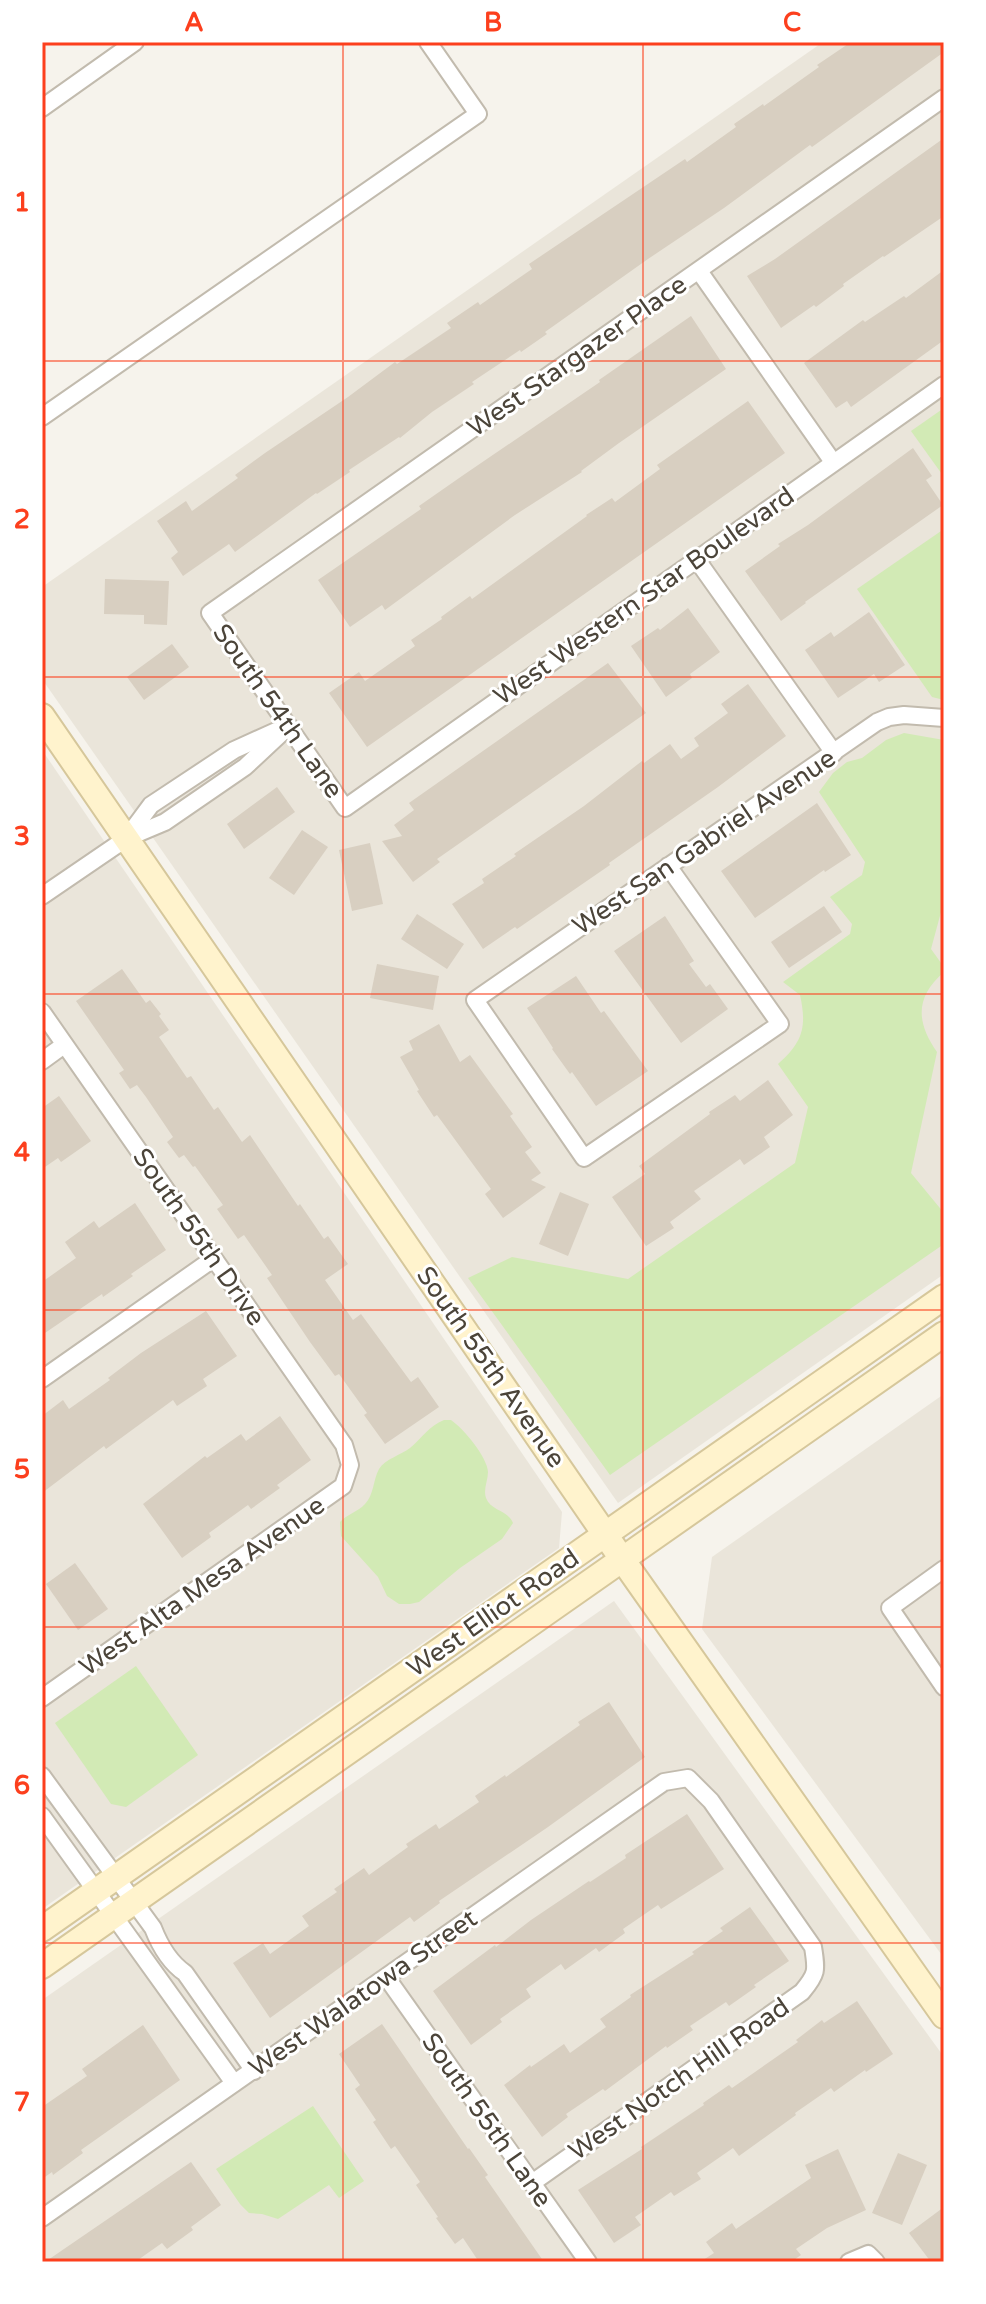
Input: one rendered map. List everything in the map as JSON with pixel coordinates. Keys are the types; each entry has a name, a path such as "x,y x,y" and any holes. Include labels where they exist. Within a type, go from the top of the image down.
{"main road":[{"name":"South 55th Avenue","path":"42,716 622,1559 944,2016"},
{"name":"West Elliot Road","path":"42,1929 944,1297"},
{"name":"West Elliot Road","path":"42,1966 944,1334"}],"street":[{"path":"42,108 135,42"},
{"path":"42,417 478,114 428,42"},
{"name":"West Stargazer Place","path":"210,613 944,98"},
{"path":"699,271 833,462"},
{"name":"West Western Star Boulevard","path":"345,808 944,385"},
{"path":"697,560 834,753"},
{"name":"South 54th Lane","path":"210,613 345,808"},
{"name":"West San Gabriel Avenue","path":"668,866 780,1024 584,1158 475,1000 668,866 834,753 877,722 904,715 944,718"},
{"path":"42,896 127,838 151,805 234,750 289,726"},
{"name":"South 55th Drive","path":"42,1012 344,1445 350,1465"},
{"path":"42,1061 64,1045"},
{"path":"42,1379 213,1259"},
{"name":"West Alta Mesa Avenue","path":"42,1698 343,1486 350,1465"},
{"path":"944,1569 890,1608 944,1687"},
{"path":"42,1776 124,1909 165,1986 234,2083"},
{"name":"West Walatowa Street","path":"42,2218 664,1782 688,1778 711,1801 813,1947 817,1968"},
{"path":"42,1816 106,1884 124,1909 167,1936 184,1960 185,1973 254,2071"},
{"name":"West Notch Hill Road","path":"532,2183 802,1992 817,1968"},
{"path":"165,1986 185,1973"},
{"name":"South 55th Lane","path":"387,1978 588,2262"},
{"path":"849,2262 872,2258"}],"shaded area":[{"path":"823,42 944,42 944,1274 618,1503 42,679 42,587"},
{"path":"42,750 562,1512 559,1548 42,1909"},
{"path":"944,1394 944,1958 702,1629 712,1557"},
{"path":"614,1601 944,2057 944,2262 42,2262 42,2000"}],"green space":[{"path":"944,408 944,477 911,431"},
{"path":"944,529 944,700 932,697 857,589"},
{"path":"904,733 944,740 944,901 931,949 944,967 944,972 928,991 922,1010 925,1030 937,1052 911,1173 944,1213 944,1244 610,1475 468,1278 512,1257 628,1279 795,1163 808,1107 778,1064 798,1041 803,1016 800,995 783,982 850,934 852,924 830,897 862,875 865,862 819,792 833,773 847,762 862,758 886,740"},
{"path":"444,1420 456,1424 479,1451 488,1472 486,1498 513,1523 502,1539 419,1602 399,1604 387,1596 378,1577 341,1536 340,1522 368,1500 382,1466"},
{"path":"136,1666 198,1755 126,1807 111,1804 55,1723"},
{"path":"313,2106 364,2181 339,2198 329,2185 278,2219 249,2213 216,2169"}],"building":[{"path":"851,42 944,42 944,52 235,552 229,544 183,576 171,558 178,552 157,521 186,501 192,511 238,478 235,475 265,453 395,362 397,364 451,328 447,323 478,302 480,305 532,269 529,264 685,159 687,162 736,127 734,124 764,106"},
{"path":"944,138 944,216 843,284 816,307 814,305 781,328 747,276"},
{"path":"944,270 944,340 851,407 847,401 836,408 804,363 863,320 865,322 904,296 906,298"},
{"path":"691,316 726,369 582,472 515,515 385,610 382,605 350,627 318,580"},
{"path":"748,401 785,453 367,747 329,693 359,672 365,681 415,646 411,640 441,617 470,596 472,599 586,515 612,498 615,502 660,469 657,465"},
{"path":"913,448 932,476 926,480 943,505 781,621 745,571"},
{"path":"105,579 169,581 167,625 144,624 144,615 104,614"},
{"path":"688,608 720,652 666,697 631,646 658,628 660,630"},
{"path":"869,612 905,665 879,682 874,674 838,698 805,650 831,632 834,637"},
{"path":"172,644 189,667 144,700 127,677"},
{"path":"608,663 646,713 437,859 440,862 413,882 382,841 402,836 394,825 414,810 409,803"},
{"path":"748,684 786,736 610,865 483,949 452,904 484,883 482,879 516,856 514,854 642,761 644,763 670,744 681,759 699,746 694,738 728,713 721,704"},
{"path":"277,787 295,812 244,849 227,824"},
{"path":"817,803 851,855 755,918 721,871"},
{"path":"302,830 328,847 294,895 269,878"},
{"path":"370,843 383,904 352,911 339,850"},
{"path":"824,906 842,932 789,968 771,942"},
{"path":"417,914 464,944 447,969 401,939"},
{"path":"665,916 694,961 689,964 706,987 710,984 728,1009 681,1043 614,951"},
{"path":"377,964 439,976 433,1010 370,998"},
{"path":"122,969 146,1003 150,1000 161,1014 159,1016 169,1030 159,1037 187,1078 191,1076 214,1110 218,1107 242,1142 250,1135 298,1206 300,1204 324,1239 328,1236 348,1264 325,1280 353,1320 361,1314 411,1382 418,1377 439,1407 385,1444 339,1374 335,1376 310,1342 267,1278 272,1275 244,1235 238,1239 217,1209 223,1205 195,1166 184,1155 179,1158 167,1142 173,1137 146,1097 137,1085 130,1089 119,1073 124,1070 76,1001"},
{"path":"576,976 601,1013 604,1011 648,1071 596,1106 552,1049 527,1008"},
{"path":"439,1024 460,1062 470,1055 513,1114 510,1116 532,1147 525,1152 541,1173 531,1180 546,1187 503,1218 485,1194 491,1189 437,1115 434,1117 400,1057 413,1050 409,1041"},
{"path":"768,1080 793,1115 764,1137 770,1147 744,1165 740,1159 694,1191 701,1199 670,1222 674,1228 646,1246 612,1197 645,1174 639,1166 709,1112 735,1095 740,1101"},
{"path":"59,1096 91,1141 61,1162 58,1158 42,1169 42,1108"},
{"path":"560,1192 589,1204 568,1256 539,1244"},
{"path":"135,1203 166,1250 103,1297 102,1294 42,1335 42,1282 76,1258 65,1242 94,1221 99,1228"},
{"path":"206,1311 237,1356 203,1379 207,1386 177,1406 173,1400 106,1449 104,1446 42,1493 42,1416 63,1400 69,1409 141,1353"},
{"path":"280,1416 311,1460 251,1509 248,1505 209,1533 211,1537 182,1558 143,1504 205,1456 207,1458 241,1434 246,1441"},
{"path":"75,1563 108,1609 78,1630 46,1584"},
{"path":"609,1702 645,1757 439,1901 414,1922 410,1917 270,2018 233,1963 263,1943 270,1954 309,1926 302,1916 337,1892 334,1889 364,1868 369,1875 436,1824 439,1829 479,1802 475,1796"},
{"path":"687,1814 724,1869 661,1909 658,1905 623,1929 625,1933 599,1952 596,1948 565,1970 561,1964 526,1989 531,1997 471,2045 433,1991"},
{"path":"750,1907 789,1961 729,2006 726,2002 690,2026 693,2030 566,2114 568,2117 542,2137 504,2085 564,2044 570,2053 606,2027 600,2019 630,1995 694,1954 692,1952 723,1931 720,1928"},
{"path":"857,2001 893,2054 834,2092 831,2088 739,2156 733,2148 697,2173 701,2179 674,2196 671,2192 635,2217 641,2225 614,2243 578,2190 642,2149 729,2085 732,2088 798,2042 796,2040 822,2020 824,2023"},
{"path":"382,2024 488,2175 485,2177 544,2262 479,2262 463,2238 455,2244 436,2218 416,2185 420,2182 395,2146 391,2149 373,2122 376,2120 355,2089 360,2085 339,2054"},
{"path":"143,2025 180,2080 81,2150 83,2153 53,2175 52,2172 42,2179 42,2107 87,2076 82,2069"},
{"path":"838,2149 866,2210 827,2228 796,2249 801,2255 791,2262 700,2262 714,2253 706,2242 732,2223 736,2229 811,2178 805,2165"},
{"path":"898,2153 927,2165 902,2225 872,2213"},
{"path":"191,2162 221,2205 167,2249 162,2243 135,2262 45,2262"},
{"path":"944,2207 944,2262 931,2262 909,2233"}]}
